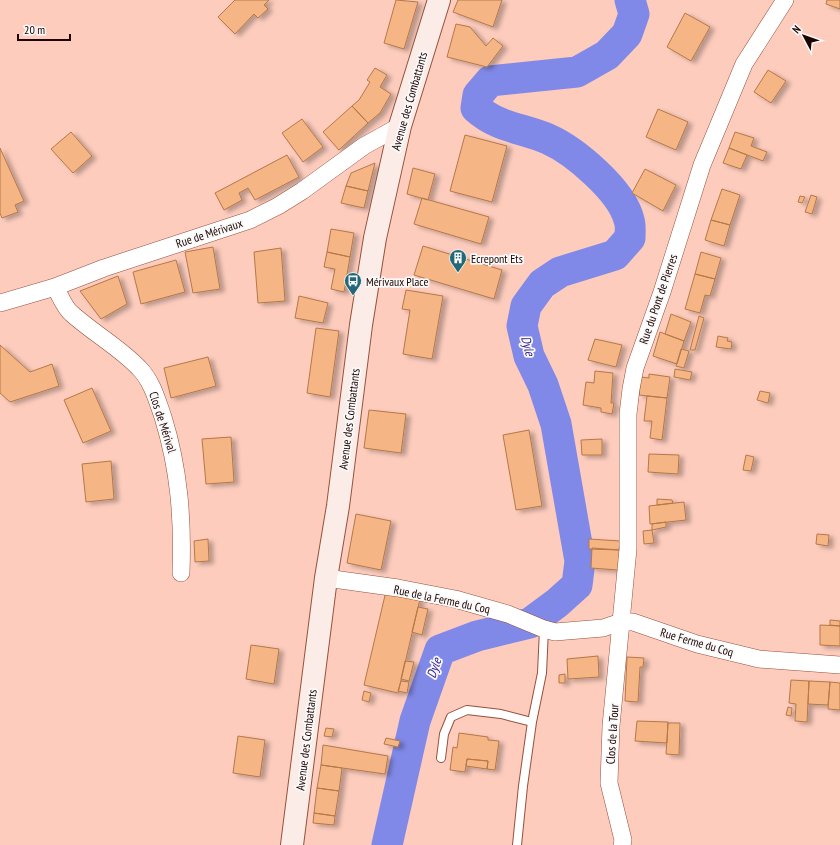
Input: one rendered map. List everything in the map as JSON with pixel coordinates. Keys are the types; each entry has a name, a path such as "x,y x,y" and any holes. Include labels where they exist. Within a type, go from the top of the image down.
{"main road":[{"name":"Avenue des Combattants","path":"292,845 326,578 338,506 361,325 375,238 400,126 439,0"}],"street":[{"name":"Rue du Pont de Pierres","path":"621,622 628,541 628,414 635,368 662,292 702,165 744,64 786,0"},
{"name":"Rue de Mérivaux","path":"0,302 56,287 104,268 250,220 296,195 364,146 400,126"},
{"name":"Clos de Mérival","path":"56,287 70,312 141,369 154,390 172,449 178,482 182,540 181,572"},
{"name":"Rue de la Ferme du Coq","path":"326,578 398,588 455,599 508,614 550,630"},
{"name":"Rue Ferme du Coq","path":"550,630 603,628 621,622 633,622 697,644 759,659 840,665"},
{"name":"Clos de la Tour","path":"621,622 611,726 609,783 623,840 622,845"}],"lane":[{"path":"517,845 532,722 550,630"},
{"path":"441,758 444,734 451,717 467,710 501,714 532,722"}],"building":[{"path":"235,0 269,0 264,5 268,9 258,18 254,14 235,34 218,17"},
{"path":"396,0 418,2 404,49 384,43"},
{"path":"458,0 502,0 493,27 453,12"},
{"path":"827,0 840,0 840,9 826,4"},
{"path":"685,13 710,27 691,61 667,47"},
{"path":"456,24 470,27 486,46 493,38 503,46 487,67 447,57"},
{"path":"375,68 387,75 380,87 391,94 380,113 368,123 352,106 359,100 370,82 367,80"},
{"path":"768,70 786,81 771,103 754,92"},
{"path":"352,106 368,123 339,150 323,132"},
{"path":"658,109 688,122 676,150 646,137"},
{"path":"302,119 323,147 303,162 282,133"},
{"path":"71,132 92,156 73,173 51,149"},
{"path":"735,132 754,138 751,146 767,152 763,161 729,148"},
{"path":"465,135 507,146 492,202 450,191"},
{"path":"0,148 24,201 15,205 18,212 2,218 0,213"},
{"path":"729,148 747,155 741,169 723,163"},
{"path":"287,155 299,177 255,200 248,188 239,193 242,200 224,210 215,193"},
{"path":"375,163 368,191 346,186 351,173"},
{"path":"413,168 435,174 428,200 407,194"},
{"path":"645,169 676,185 663,211 632,193"},
{"path":"346,186 368,191 364,208 341,203"},
{"path":"722,189 740,195 730,225 711,220"},
{"path":"811,195 817,197 812,214 805,212"},
{"path":"800,196 805,197 802,203 798,202"},
{"path":"422,198 489,217 481,244 414,224"},
{"path":"711,220 730,225 724,246 705,240"},
{"path":"331,229 354,233 350,257 327,252"},
{"name":"Ecrepont Ets","path":"423,246 502,270 494,299 414,275"},
{"path":"213,247 220,289 193,293 185,252"},
{"path":"281,248 285,301 258,303 254,252"},
{"path":"327,252 350,257 344,292 331,289 335,269 324,267"},
{"path":"701,252 721,258 715,279 695,274"},
{"path":"176,260 185,292 141,304 133,272"},
{"path":"695,274 715,279 710,296 705,295 700,313 685,309"},
{"path":"118,276 127,304 101,319 80,291"},
{"path":"406,290 443,296 432,359 403,354 410,310 402,309"},
{"path":"299,296 328,303 323,323 295,318"},
{"path":"671,314 691,322 684,341 665,334"},
{"path":"699,316 704,318 695,350 690,350"},
{"path":"316,328 339,331 330,397 307,393"},
{"path":"660,332 684,341 677,364 653,356"},
{"path":"718,336 728,338 727,341 732,342 731,349 716,347"},
{"path":"595,339 622,345 616,367 588,360"},
{"path":"0,345 30,372 52,364 59,386 10,402 0,393"},
{"path":"681,349 689,351 684,368 676,366"},
{"path":"208,357 216,386 171,398 164,368"},
{"path":"675,369 692,372 690,380 674,377"},
{"path":"595,371 613,373 611,403 614,403 612,414 601,412 601,408 583,405 586,382 594,383"},
{"path":"649,374 670,377 667,398 639,395 641,377 649,378"},
{"path":"92,388 111,431 83,443 64,400"},
{"path":"760,391 770,393 768,403 757,400"},
{"path":"647,396 667,398 662,440 650,438 652,421 644,421"},
{"path":"369,410 406,414 401,453 364,448"},
{"path":"529,430 542,506 516,510 503,435"},
{"path":"231,437 234,482 206,484 202,439"},
{"path":"602,439 602,455 582,455 581,440"},
{"path":"649,454 679,455 678,474 648,472"},
{"path":"746,455 754,457 751,471 743,470"},
{"path":"111,461 114,499 86,502 82,464"},
{"path":"657,499 672,500 673,503 657,505"},
{"path":"684,502 686,520 650,524 649,506"},
{"path":"356,514 391,521 381,570 347,563"},
{"path":"666,522 666,527 652,530 652,524"},
{"path":"652,530 654,543 644,544 643,531"},
{"path":"817,534 829,535 828,546 816,544"},
{"path":"208,539 209,561 195,562 194,541"},
{"path":"589,539 620,541 619,550 589,549"},
{"path":"592,548 620,550 618,570 591,568"},
{"path":"386,591 420,599 398,693 364,685"},
{"path":"418,607 428,609 422,635 412,632"},
{"path":"830,620 840,621 840,626 830,625"},
{"path":"820,625 840,626 840,646 820,645"},
{"path":"251,645 279,649 274,684 246,679"},
{"path":"598,656 599,677 568,679 567,659"},
{"path":"627,657 644,658 643,667 640,667 638,702 625,701"},
{"path":"405,661 414,662 409,681 401,679"},
{"path":"565,674 565,683 559,683 559,675"},
{"path":"791,680 809,681 807,722 795,721 796,704 789,703"},
{"path":"401,681 409,682 407,693 398,691"},
{"path":"809,681 830,682 828,705 808,704"},
{"path":"830,682 840,683 840,710 828,709"},
{"path":"364,691 371,693 369,702 362,700"},
{"path":"788,707 792,708 791,716 786,715"},
{"path":"637,721 668,722 667,743 635,741"},
{"path":"668,723 680,723 679,755 666,754"},
{"path":"326,728 334,729 332,737 324,736"},
{"path":"459,733 488,737 488,740 499,741 495,770 487,769 488,761 467,759 465,772 450,770 453,747 457,748"},
{"path":"238,736 265,740 260,777 233,773"},
{"path":"386,738 400,741 398,747 384,744"},
{"path":"323,745 388,756 385,774 321,765"},
{"path":"467,759 488,761 487,769 466,766"},
{"path":"321,765 342,768 339,791 317,788"},
{"path":"317,788 339,791 335,816 314,813"},
{"path":"314,813 335,816 334,825 313,823"}],"waterway":[{"name":"Dyle","path":"387,845 415,721 440,650 477,636 530,623 557,603 577,585 580,561 556,424 543,385 529,356 522,326 526,306 542,284 560,272 615,255 630,238 630,222 625,209 617,197 596,173 584,162 548,139 502,124 484,115 476,108 478,95 490,81 577,72 607,55 627,34 634,14 630,0"}],"place":[{"name":"Ecrepont Ets","path":"458,273"},
{"name":"Mérivaux Place","path":"353,296"}]}
